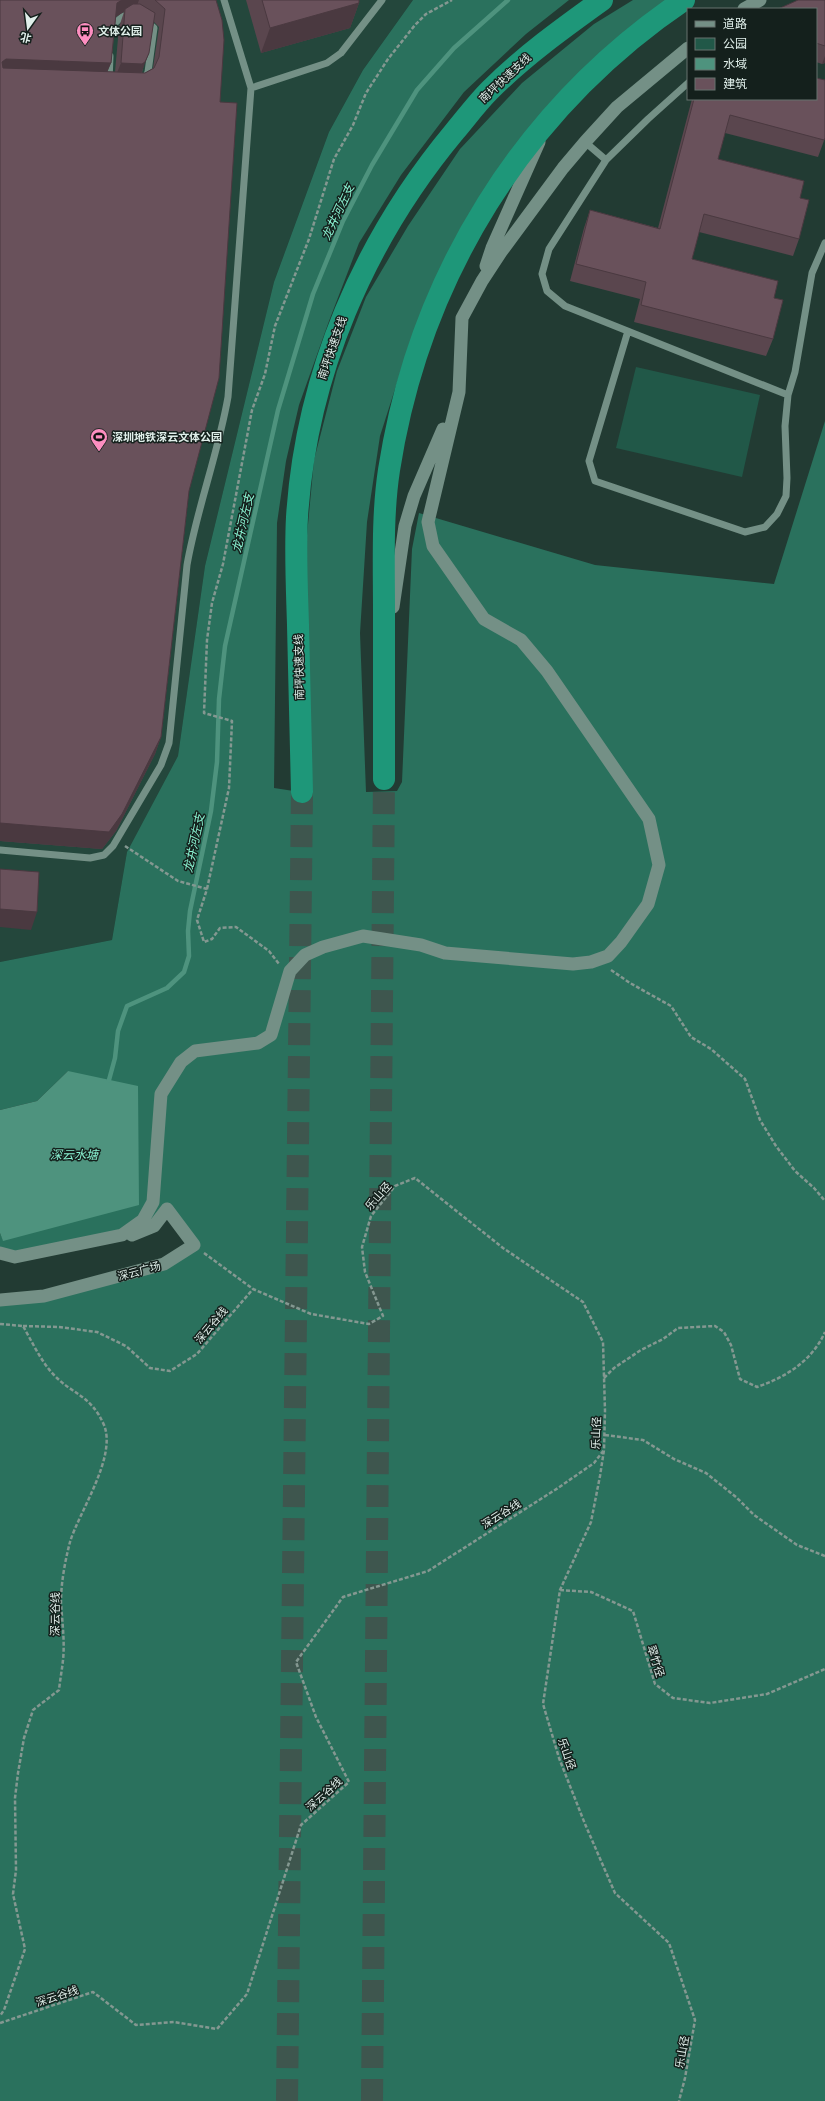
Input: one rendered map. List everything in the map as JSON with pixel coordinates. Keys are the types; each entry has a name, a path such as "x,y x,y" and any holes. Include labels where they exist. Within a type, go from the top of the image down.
{"highway":[{"name":"南坪快速支线","path":"302,792 297,518 304,456 315,400 333,340 360,277 392,218 435,155 489,91 547,40 602,0"},
{"path":"384,779 384,533 389,471 400,413 416,353 442,286 475,223 509,170 550,117 603,63 662,15 684,0"}],"street":[{"path":"747,8 760,0"},
{"path":"0,1252 15,1257 122,1235 143,1220 153,1202 161,1094 181,1062 195,1051 258,1043 271,1035 290,971 305,955 323,947 363,936 421,945 445,953 573,964 591,962 608,956 621,942 648,904 659,865 649,819 547,671 521,640 484,619 433,546 428,522 459,392 462,318 482,281 500,252 563,168 585,142 617,107 687,49"},
{"path":"482,281 492,248 550,117"},
{"path":"384,668 405,526 414,496 459,392"},
{"path":"0,1256 9,1260 124,1238 154,1226 168,1209 194,1245"},
{"name":"深云广场","path":"0,1300 44,1296 164,1264 194,1245"}],"lane":[{"path":"0,850 90,858 104,855 113,846 161,765 169,743 188,557 224,422 228,397 251,88 224,0"},
{"path":"251,88 327,63 341,53 382,0"},
{"path":"109,85 111,45 114,24 123,16 133,16 143,18 154,28 148,72 143,83 137,86"},
{"path":"687,84 606,160 549,250 542,274 548,291 565,306 788,395"},
{"path":"585,142 606,160"},
{"path":"628,331 589,461 595,481 746,532 765,527 776,514 786,496 787,478 785,426 788,395 795,372 812,273 825,244"}],"path":[{"path":"290,971 279,965 269,951 236,927 220,928 212,940 204,942 197,920 207,889 229,788 232,721 204,713 207,640 212,603 222,564 252,410 265,374 275,326 309,239 334,159 352,125 366,93 388,59 415,25 426,14 452,0"},
{"path":"121,844 178,882 207,889"},
{"path":"608,956 610,969 630,983 671,1006 691,1037 711,1049 745,1079 760,1120 776,1146 795,1171 814,1188 825,1202"},
{"name":"乐山径","path":"194,1245 253,1289 311,1314 369,1324 383,1316 365,1272 362,1246 370,1216 395,1186 415,1178 503,1248 583,1302 603,1342 604,1450 591,1522 560,1590 543,1704 559,1758 615,1893 669,1943 672,1950 695,2020 685,2078 679,2101"},
{"name":"深云谷线","path":"0,1324 59,1327 97,1332 126,1346 150,1368 170,1371 197,1354 253,1289"},
{"name":"深云谷线","path":"0,2016 4,2010 25,1949 13,1894 16,1870 15,1798 24,1738 33,1710 59,1690 63,1659 61,1600 70,1543 79,1519 94,1490 102,1464 106,1441 105,1427 94,1405 54,1374 23,1326"},
{"path":"604,1378 614,1368 641,1350 663,1339 678,1328 716,1326 724,1332 731,1345 740,1379 757,1387 778,1379 801,1365 821,1340 825,1332"},
{"path":"605,1435 643,1440 674,1459 706,1473 736,1497 754,1515 797,1544 825,1556"},
{"name":"深云谷线","path":"0,2023 93,1992 136,2025 174,2022 217,2029 247,1994 301,1825 350,1782 316,1717 296,1662 343,1597 428,1571 558,1488 594,1463 604,1450"},
{"name":"翠竹径","path":"560,1590 591,1592 633,1611 655,1684 673,1698 710,1703 767,1694 825,1669"}],"shaded area":[{"name":"深圳地铁深云文体公园","path":"0,0 413,0 363,70 329,132 274,282 205,566 178,756 127,852 112,940 0,962"},
{"path":"413,0 569,0 526,34 464,92 401,175 359,243 329,321 299,405 286,461 277,523 274,788 307,793 306,546 314,460 337,371 366,297 408,226 460,149 522,83 594,24 633,0 668,0 554,104 410,342 380,436 367,522 360,633 366,792 397,791 402,782 412,549 419,513 595,565 774,584 825,421 825,2101 0,2101 0,1300 164,1264 194,1245 167,1209 154,1226 0,1256 0,1233 3,1240 68,1071 37,1101 0,1110 0,962 112,940 127,852 178,756 205,566 274,282 329,132 363,70"}],"green space":[{"path":"636,367 760,395 742,477 616,448"}],"water":[{"name":"深云水塘","path":"68,1071 138,1086 139,1205 3,1241 0,1233 0,1110 37,1101"}],"building":[{"name":"深圳地铁深云文体公园","path":"0,0 122,0 117,3 111,63 6,59 2,62 3,68 145,73 154,68 159,57 165,9 155,0 216,0 222,20 224,40 220,102 237,103 219,378 189,491 161,737 122,814 109,832 0,823"},
{"path":"262,0 359,0 359,3 270,28"},
{"path":"798,0 825,0 825,46 817,43 817,8 780,8"},
{"path":"133,4 140,4 155,13 149,53 145,62 142,64 121,63 125,9"},
{"path":"817,78 825,80 824,140 730,115 718,159 804,181 800,198 809,200 799,239 704,214 692,259 778,281 774,298 783,300 773,339 641,305 646,282 576,264 590,210 660,229 694,100 817,100"},
{"path":"0,869 39,872 37,912 0,909"}],"waterway":[{"name":"龙井河左支","path":"109,1080 115,1058 118,1031 127,1006 167,988 184,972 189,956 188,931 190,911 211,811 217,762 219,699 225,646 278,410 313,294 343,221 372,165 417,90 454,48 508,0"}],"tunnel":[{"path":"372,2101 384,779"},
{"path":"287,2101 302,792"}],"place":[{"name":"文体公园","path":"85,46"},
{"name":"深圳地铁深云文体公园","path":"99,452"}]}
